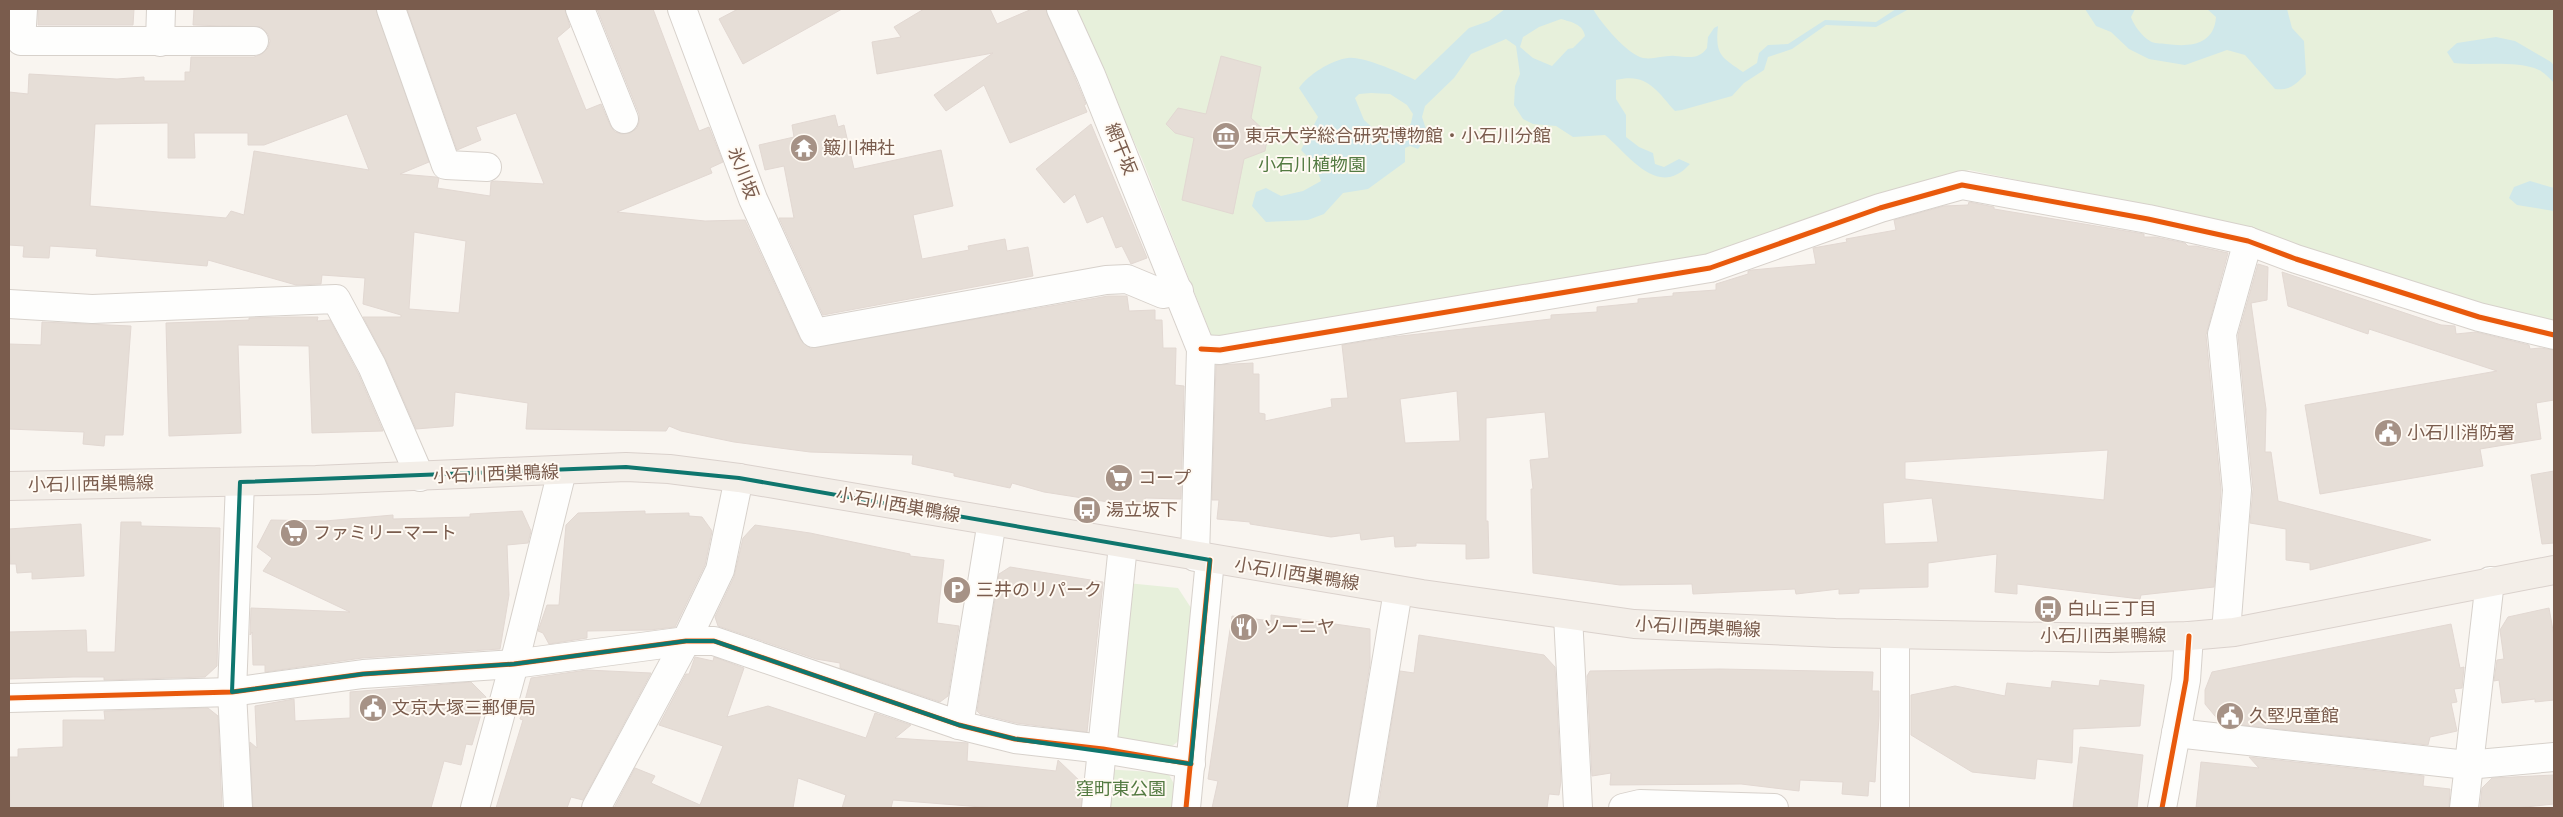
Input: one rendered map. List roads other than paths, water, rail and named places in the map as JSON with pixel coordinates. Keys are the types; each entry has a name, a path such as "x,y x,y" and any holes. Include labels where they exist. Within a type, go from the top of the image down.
{"main road":[{"name":"小石川西巣鴨線","path":"9,486 420,477 626,468 670,469 739,478 1398,591 1634,624 1727,629 2109,638 2189,636 2226,632 2554,570"}],"street":[{"path":"23,9 21,41 254,41"},
{"path":"160,42 161,9"},
{"path":"391,9 446,165 487,167"},
{"path":"580,9 624,118"},
{"name":"氷川坂","path":"682,9 753,199 814,333 1106,280 1127,280 1163,294 1179,291"},
{"name":"網干坂","path":"1060,9 1091,75 1201,349"},
{"path":"1186,808 1191,764 1202,558 1201,349 1220,350 1302,334 1710,268 1880,208 1962,185 2148,219 2248,241 2296,259 2479,317 2554,335"},
{"path":"2226,632 2237,490 2222,334 2248,241"},
{"path":"9,304 92,309 336,299 372,366 420,477"},
{"path":"475,808 514,664 562,471"},
{"path":"596,808 686,641 720,570 739,478"},
{"path":"238,808 232,692 240,482"},
{"path":"959,725 992,522"},
{"path":"1096,808 1123,544"},
{"path":"2464,808 2467,765 2490,581"},
{"path":"1362,808 1398,591"},
{"path":"1568,616 1578,808"},
{"path":"1895,634 1895,808"},
{"path":"2162,808 2186,680 2189,636"},
{"path":"9,698 232,692 363,674 514,664 686,641 714,641 959,725 1015,739 1103,749 1191,764"},
{"path":"2176,733 2467,765 2554,757"},
{"path":"1623,808 1640,804 1774,808"}],"water":[{"path":"1505,9 1593,9 1608,30 1622,44 1643,58 1697,56 1707,48 1708,37 1714,28 1718,26 1717,36 1721,54 1729,63 1743,72 1757,63 1759,53 1768,45 1788,44 1825,20 1876,22 1896,9 1909,9 1876,27 1826,25 1792,49 1768,57 1764,70 1744,83 1732,96 1682,110 1675,111 1657,90 1644,81 1627,78 1616,80 1616,99 1626,115 1626,137 1639,147 1653,153 1655,164 1664,167 1679,159 1690,164 1678,174 1667,177 1656,176 1645,171 1605,135 1573,137 1556,126 1533,124 1523,119 1514,105 1515,86 1520,74 1516,46 1506,39 1471,54 1454,78 1425,106 1422,117 1428,135 1418,149 1410,146 1405,148 1405,162 1368,189 1343,193 1324,214 1308,220 1266,222 1252,206 1256,192 1266,188 1281,196 1303,191 1321,181 1314,163 1301,150 1318,117 1299,88 1314,73 1341,59 1355,58 1382,66 1415,80 1469,28 1489,21","holes":["1561,19 1579,26 1585,36 1573,48 1568,49 1552,66 1533,58 1520,47 1523,37 1539,27","1359,94 1390,94 1407,105 1413,114 1406,132 1398,135 1373,128 1364,120 1355,98"]},
{"path":"2085,9 2135,9 2131,17 2132,20 2147,39 2156,43 2183,45 2198,42 2210,34 2216,17 2207,9 2287,9 2292,28 2304,41 2306,74 2289,88 2275,89 2245,55 2227,50 2185,65 2149,59 2129,49 2111,32 2096,26"},
{"path":"2496,37 2515,41 2551,62 2554,66 2554,83 2541,71 2530,67 2509,64 2454,63 2447,52 2457,43"},
{"path":"2530,181 2554,188 2554,211 2517,205 2509,198 2514,187"}],"place":[{"name":"東京大学総合研究博物館・小石川分館","path":"1226,136"},
{"name":"簸川神社","path":"804,148"},
{"name":"小石川消防署","path":"2388,433"},
{"name":"コープ","path":"1119,478"},
{"name":"湯立坂下","path":"1087,510"},
{"name":"ファミリーマート","path":"294,533"},
{"name":"三井のリパーク","path":"957,590"},
{"name":"白山三丁目","path":"2048,609"},
{"name":"ソーニヤ","path":"1244,627"},
{"name":"文京大塚三郵便局","path":"373,708"},
{"name":"久堅児童館","path":"2230,716"}],"park label":[{"name":"小石川植物園","path":"1312,165"},
{"name":"窪町東公園","path":"1121,789"}]}
